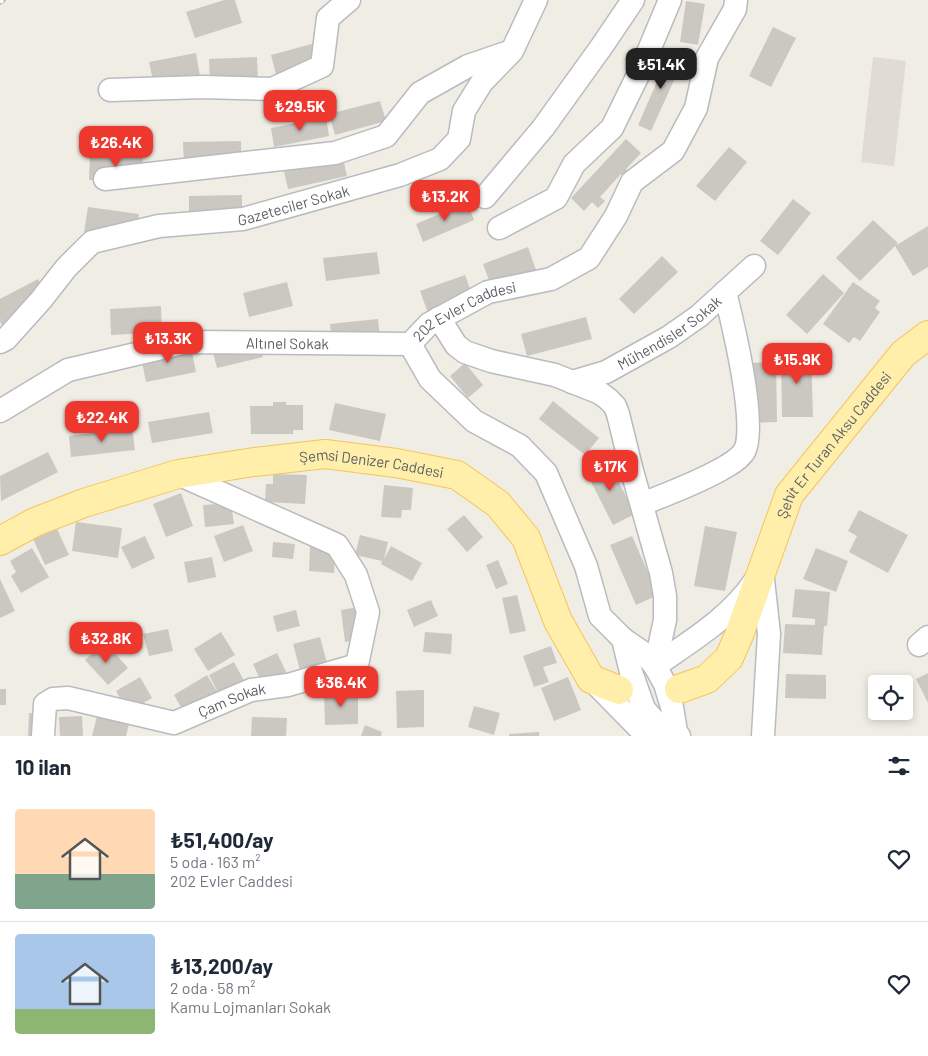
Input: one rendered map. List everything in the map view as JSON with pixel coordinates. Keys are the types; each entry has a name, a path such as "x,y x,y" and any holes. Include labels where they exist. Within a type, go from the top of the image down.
{"main road":[{"name":"Şehit Er Turan Aksu Caddesi","path":"679,689 707,679 728,658 739,636 789,495 902,354 928,335"},
{"name":"Şemsi Denizer Caddesi","path":"0,541 43,518 84,503 178,474 254,462 325,454 396,463 457,476 498,504 526,538 558,621 591,680"},
{"path":"591,680 619,690"}],"street":[{"path":"110,90 203,87 272,89 322,66 328,18 349,0"},
{"name":"Gazeteciler Sokak","path":"0,342 6,339 41,300 66,268 92,242 159,226 243,219 400,175 440,159 459,139 464,111 482,82 512,51 536,0"},
{"path":"486,197 543,128 633,0"},
{"path":"499,228 556,198 574,164 612,128 641,69 670,0"},
{"name":"202 Evler Caddesi","path":"678,734 665,684 656,666 644,654 622,640 600,616 586,566 546,473 520,446 474,421 430,379 410,344 429,324 488,292 551,279 589,258 616,216 632,182 673,151 696,108 707,58 735,9 736,0"},
{"path":"105,178 335,152 386,136 420,94 468,66 512,51"},
{"name":"Mühendisler Sokak","path":"572,382 606,372 669,338 699,316 754,266"},
{"path":"642,504 681,489 722,469 744,453 747,445 748,426 746,394 725,292"},
{"path":"439,318 456,345 465,352 491,361 555,375 600,393 615,406 661,574 665,596 665,620 656,666"},
{"name":"Altınel Sokak","path":"0,411 68,370 188,342 410,344"},
{"name":"Çam Sokak","path":"44,736 45,704 53,699 68,698 174,723 251,690 288,685 357,665 368,612 356,575 337,545 178,474"},
{"name":"Şehit Er Turan Aksu Caddesi","path":"656,666 717,623 747,594 762,570"},
{"name":"Şehit Er Turan Aksu Caddesi","path":"762,570 769,634 763,736"},
{"name":"202 Evler Caddesi","path":"622,640 644,709 658,725 678,734"},
{"name":"Şemsi Denizer Caddesi","path":"591,680 647,736"}],"shaded area":[{"path":"873,57 906,61 894,166 861,162"}],"building":[{"path":"224,0 235,0 242,23 195,38 186,12"},
{"path":"686,1 705,4 698,45 680,42"},
{"path":"773,27 796,38 771,87 749,76"},
{"path":"315,43 322,67 277,78 271,55"},
{"path":"671,50 685,56 651,131 638,125"},
{"path":"196,53 200,76 154,85 149,62"},
{"path":"257,57 258,82 210,84 209,59"},
{"path":"380,101 386,121 335,135 329,114"},
{"path":"326,117 329,136 274,147 271,128"},
{"path":"626,139 641,153 626,169 630,173 625,178 621,174 600,197 605,201 598,208 592,202 584,211 571,198"},
{"path":"241,141 241,162 184,164 183,142"},
{"path":"729,147 747,162 715,201 696,186"},
{"path":"90,153 143,155 142,182 89,180"},
{"path":"342,154 347,176 288,189 283,167"},
{"path":"242,195 242,217 189,217 189,196"},
{"path":"793,199 811,213 778,255 760,241"},
{"path":"467,202 474,220 423,242 416,224"},
{"path":"88,207 139,214 135,239 84,232"},
{"path":"873,220 898,243 860,281 836,258"},
{"path":"928,226 928,267 913,276 895,246"},
{"path":"528,247 536,270 491,286 483,264"},
{"path":"377,252 380,274 326,281 323,258"},
{"path":"662,256 678,272 634,314 619,299"},
{"path":"823,274 844,293 807,334 786,315"},
{"path":"465,275 473,297 428,313 420,291"},
{"path":"38,279 49,300 2,325 0,322 0,299"},
{"path":"287,282 293,306 249,317 243,293"},
{"path":"853,282 880,301 875,308 880,312 860,341 854,337 849,343 823,324"},
{"path":"161,306 162,332 111,335 110,309"},
{"path":"586,317 592,339 527,356 521,334"},
{"path":"378,319 381,348 333,353 330,324"},
{"path":"257,334 263,357 217,368 211,345"},
{"path":"191,347 196,372 146,382 141,357"},
{"path":"781,353 811,353 813,417 782,417"},
{"path":"776,362 777,422 747,423 746,363"},
{"path":"465,363 483,385 468,398 450,376"},
{"path":"553,401 599,438 585,455 539,419"},
{"path":"273,402 286,402 286,405 303,405 303,430 293,430 293,434 251,434 250,406 273,406"},
{"path":"335,403 386,414 380,441 329,430"},
{"path":"209,412 213,433 152,443 148,422"},
{"path":"132,428 135,450 71,457 69,436"},
{"path":"48,452 58,472 1,501 0,476"},
{"path":"607,459 635,514 613,525 585,470"},
{"path":"273,474 307,475 305,504 265,502 266,484 273,484"},
{"path":"384,485 413,488 411,510 402,510 401,518 381,517"},
{"path":"181,493 193,526 166,537 153,504"},
{"path":"231,503 234,524 205,527 203,505"},
{"path":"859,510 908,535 888,573 849,552 857,536 848,531"},
{"path":"464,515 483,537 467,552 447,529"},
{"path":"76,522 122,528 118,558 72,551"},
{"path":"243,525 253,551 224,562 214,536"},
{"path":"705,526 737,532 725,591 694,586"},
{"path":"57,529 69,555 45,565 33,539"},
{"path":"360,535 388,542 384,559 391,546 422,563 412,581 381,564 382,561 355,555"},
{"path":"145,536 155,558 132,569 121,547"},
{"path":"632,536 658,595 636,605 610,545"},
{"path":"273,542 295,544 293,559 272,557"},
{"path":"310,546 335,547 334,573 309,571"},
{"path":"32,548 49,577 21,593 11,576 16,572 10,561"},
{"path":"816,548 848,561 836,592 803,579"},
{"path":"212,557 216,577 188,583 184,562"},
{"path":"498,560 508,584 496,589 486,565"},
{"path":"0,579 15,611 0,618"},
{"path":"795,589 830,592 827,626 824,626 822,655 783,653 785,624 815,625 815,619 792,617"},
{"path":"517,595 526,631 510,634 502,598"},
{"path":"431,600 438,616 414,627 407,610"},
{"path":"370,605 375,637 345,642 341,610"},
{"path":"296,610 300,626 277,632 273,616"},
{"path":"168,629 173,651 149,656 143,634"},
{"path":"221,632 235,655 208,671 194,649"},
{"path":"425,632 452,634 451,654 423,652"},
{"path":"320,637 328,667 301,674 293,644"},
{"path":"105,642 128,668 108,685 85,660"},
{"path":"551,646 557,663 543,667 549,682 534,687 523,656"},
{"path":"277,653 291,682 267,694 253,664"},
{"path":"234,662 250,692 189,721 174,695 207,675 221,698 209,675"},
{"path":"928,673 928,703 916,679"},
{"path":"786,674 826,675 826,699 785,698"},
{"path":"140,677 152,698 128,712 116,691"},
{"path":"568,677 581,710 554,721 541,688"},
{"path":"0,689 6,689 6,705 0,705"},
{"path":"424,690 424,727 397,728 396,691"},
{"path":"324,692 358,692 358,724 325,725"},
{"path":"474,706 500,713 494,735 468,727"},
{"path":"29,713 50,714 49,736 28,736"},
{"path":"82,716 83,736 60,736 59,717"},
{"path":"97,716 129,724 126,736 92,736"},
{"path":"252,717 287,718 286,736 251,736"},
{"path":"365,725 382,732 381,736 361,736"},
{"path":"539,732 539,736 509,736 509,734"}]}
